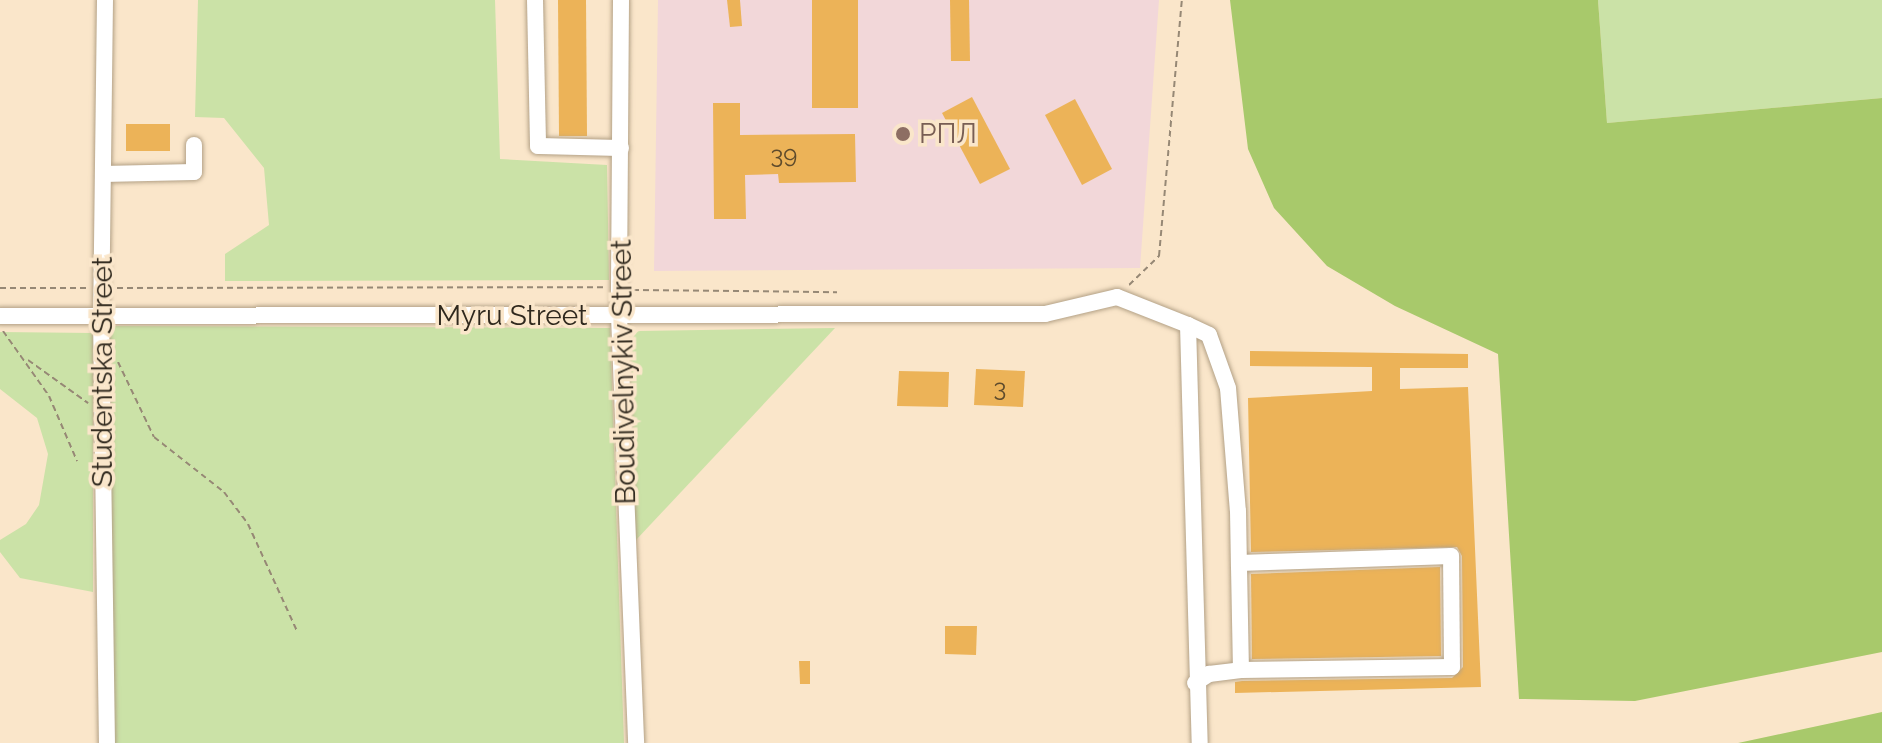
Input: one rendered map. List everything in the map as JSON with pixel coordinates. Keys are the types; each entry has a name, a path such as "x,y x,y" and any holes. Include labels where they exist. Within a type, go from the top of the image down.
{"street":[{"name":"Studentska Street","path":"105,0 101,316 107,743"},
{"path":"535,0 538,146 621,148"},
{"name":"Boudivelnykiv Street","path":"621,0 619,316 636,743"},
{"path":"103,174 194,172 194,145"},
{"path":"1117,297 1209,335 1228,388 1239,563 1241,670"},
{"name":"Myru Street","path":"0,316 1045,314 1117,297"},
{"path":"1188,325 1195,683 1200,743"},
{"path":"1195,683 1209,674 1241,670 1452,667 1451,556 1239,563"}],"path":[{"path":"1117,297 1159,256 1182,0"},
{"path":"0,288 837,292"},
{"path":"0,327 27,360 77,461"},
{"path":"115,355 154,437 224,492 248,524 297,631"},
{"path":"27,360 103,414"}],"shaded area":[{"name":"РПЛ","path":"658,0 1159,0 1140,268 654,271"}],"green space":[{"path":"198,0 495,0 500,159 607,165 609,280 225,281 225,254 269,225 264,168 224,118 195,117"},
{"path":"1230,0 1598,0 1607,123 1882,98 1882,652 1635,701 1519,699 1498,354 1395,306 1327,266 1274,208 1248,149"},
{"path":"1598,0 1882,0 1882,98 1607,123"},
{"path":"110,326 610,328 624,743 112,743"},
{"path":"835,328 636,540 627,345 638,331"},
{"path":"0,332 93,333 93,592 20,578 0,552 0,540 26,524 39,505 48,454 37,418 0,389"},
{"path":"1882,712 1882,743 1738,743 1841,721"}],"building":[{"path":"558,0 586,0 587,136 559,136"},
{"path":"727,0 740,0 742,26 730,27"},
{"path":"812,0 858,0 858,108 812,108"},
{"path":"950,0 969,0 970,61 951,61"},
{"path":"972,97 1010,169 980,184 942,113"},
{"path":"1075,99 1112,169 1082,185 1045,115"},
{"path":"713,103 740,103 740,135 855,134 856,182 779,183 778,174 745,175 746,219 714,219"},
{"path":"126,124 170,124 170,151 126,151"},
{"path":"1250,351 1468,354 1468,368 1400,368 1400,389 1468,387 1481,687 1235,693 1235,682 1242,681 1452,678 1463,667 1462,556 1457,547 1251,552 1248,398 1372,391 1372,367 1250,366"},
{"path":"976,369 1025,371 1023,407 974,405"},
{"path":"899,371 949,372 948,407 897,406"},
{"path":"1440,567 1441,656 1252,659 1251,574"},
{"path":"945,626 977,626 976,655 945,654"},
{"path":"799,661 810,661 810,684 800,684"}],"place":[{"name":"РПЛ","path":"903,134"}]}
